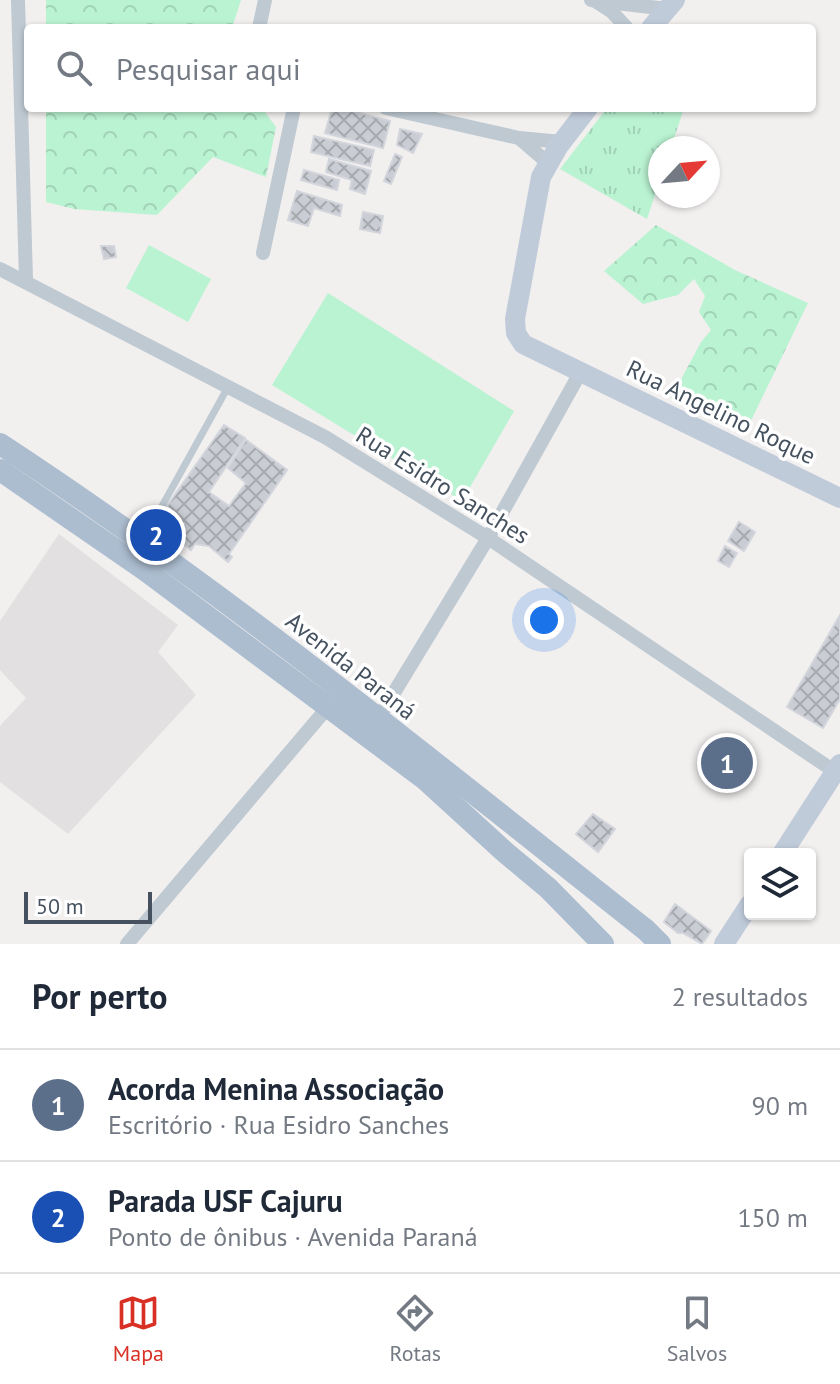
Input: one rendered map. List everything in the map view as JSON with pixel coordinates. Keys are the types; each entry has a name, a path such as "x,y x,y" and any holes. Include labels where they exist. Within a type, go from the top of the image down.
{"main road":[{"name":"Avenida Paraná","path":"0,444 143,542 378,719 660,944"},
{"name":"Avenida Paraná","path":"0,470 157,578 426,780 548,888 603,944"},
{"path":"548,888 588,914 619,944"}],"street":[{"path":"18,0 26,280"},
{"path":"260,24 265,0"},
{"path":"592,0 671,5"},
{"path":"592,0 611,11 623,24"},
{"path":"654,24 671,5"},
{"path":"263,253 293,112"},
{"path":"404,112 519,138 562,142"},
{"path":"519,138 548,163 585,112"},
{"name":"Rua Angelino Roque","path":"548,163 538,192 515,319 516,333 523,344 840,498"},
{"name":"Rua Esidro Sanches","path":"0,269 325,437 488,538 838,771"},
{"path":"378,719 488,538 580,373"},
{"path":"127,944 328,707"},
{"path":"786,848 838,771"},
{"path":"724,944 744,913"}],"lane":[{"path":"151,526 228,387"}],"shaded area":[{"path":"59,534 178,625 158,652 196,695 68,834 0,782 0,726 26,698 0,670 0,621"}],"green space":[{"path":"46,0 241,0 233,24 46,24"},
{"path":"46,112 265,112 276,127 266,177 213,157 157,215 74,209 46,202"},
{"path":"604,112 683,112 675,136 648,136 648,208 651,208 647,219 560,169"},
{"path":"656,225 735,270 808,303 744,435 671,398 701,342 711,330 699,312 705,296 694,279 678,295 643,304 604,271"},
{"path":"149,245 211,279 188,322 126,288"},
{"path":"328,293 514,411 462,501 272,385"}],"building":[{"path":"331,112 356,112 390,121 383,148 325,133"},
{"path":"400,129 422,134 413,153 397,145"},
{"path":"314,136 374,150 370,166 311,152"},
{"path":"395,154 402,157 391,184 384,181"},
{"path":"329,159 371,171 365,194 350,189 352,180 326,172"},
{"path":"304,170 339,180 337,190 301,180"},
{"path":"297,191 342,205 340,216 314,208 308,226 288,220"},
{"path":"363,212 383,216 380,233 360,229"},
{"path":"101,246 114,246 116,257 104,259"},
{"path":"224,425 245,438 209,492 229,506 246,483 228,468 246,440 287,470 229,554 232,557 228,562 209,546 195,544 191,550 180,541 182,535 176,531 179,526 162,513"},
{"path":"739,522 755,532 744,551 728,541"},
{"path":"725,546 737,553 729,567 718,561"},
{"path":"840,615 840,699 823,728 787,707"},
{"path":"593,814 615,829 598,852 576,834"},
{"path":"675,904 711,931 702,944 678,933 664,922"}],"place":[{"name":"Parada USF Cajuru","path":"156,535"},
{"name":"Acorda Menina Associação","path":"727,763"}]}
